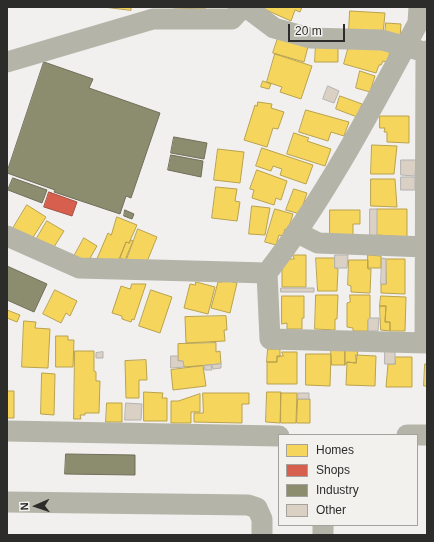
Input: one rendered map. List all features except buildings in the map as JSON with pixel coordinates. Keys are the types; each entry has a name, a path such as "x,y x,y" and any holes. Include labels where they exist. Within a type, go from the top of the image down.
{"street":[{"path":"7,62 152,13 232,19 245,7 274,28 310,38 382,40 405,48 426,51 426,343 270,339 267,273 296,232 363,125 405,48 418,23 419,7"},
{"path":"296,232 318,243 426,247"},
{"path":"7,236 79,268 267,273"},
{"path":"7,431 278,436"},
{"path":"7,502 248,505 257,508 262,519 262,535"}]}
